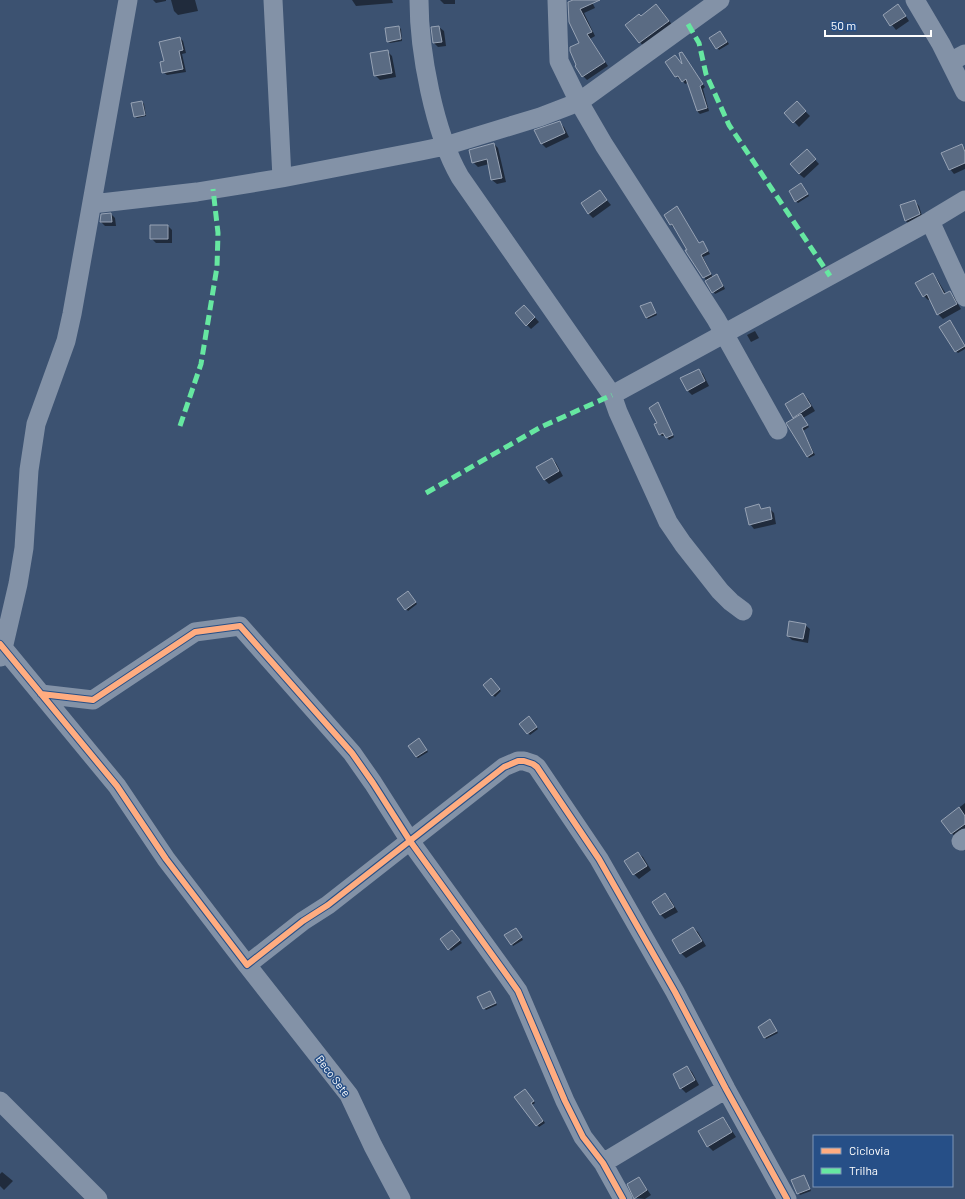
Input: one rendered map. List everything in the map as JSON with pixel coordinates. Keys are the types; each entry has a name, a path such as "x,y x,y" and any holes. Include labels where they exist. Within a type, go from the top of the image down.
{"street":[{"path":"1,651 18,584 24,548 29,470 36,424 66,341 72,314 128,0"},
{"path":"273,0 282,178"},
{"path":"419,0 421,37 430,88 445,146 452,163 612,395 618,412 668,522 703,571 731,602 743,611"},
{"path":"557,0 558,61 579,102 604,145 724,334 778,430"},
{"path":"92,204 198,192 282,178 445,146 540,117 579,102 720,0"},
{"path":"921,2 941,44 958,58 965,92"},
{"path":"612,395 930,221 965,200"},
{"path":"930,221 965,297"},
{"path":"41,694 93,700 195,632 240,626 352,753 410,841 518,991 574,1120 583,1137 604,1163 623,1199"},
{"name":"Beco Sete","path":"1,651 41,694 117,786 166,858 247,965 349,1095 373,1146 401,1199"},
{"path":"247,965 303,921 328,905 504,767 524,761 533,764 547,780 603,866 675,992 726,1089 787,1199"},
{"path":"604,1163 726,1089"},
{"path":"0,1100 98,1199"}],"building":[{"path":"573,0 600,0 580,9 592,32 587,34 605,62 582,77 575,66 576,65 570,51 570,47 579,43 569,22 568,2"},
{"path":"656,4 669,21 639,43 625,25 639,14 641,16"},
{"path":"898,4 906,16 890,26 883,15"},
{"path":"399,26 401,39 387,42 385,28"},
{"path":"439,26 442,42 433,43 431,27"},
{"path":"720,31 727,42 716,49 709,38"},
{"path":"180,37 183,50 179,51 183,69 162,73 160,62 164,61 159,42"},
{"path":"388,50 392,73 374,76 370,53"},
{"path":"682,52 703,84 700,86 707,108 697,111 686,79 682,82 678,76 675,77 665,62 675,55 682,64 679,53"},
{"path":"142,101 145,115 134,117 131,103"},
{"path":"797,101 806,111 793,123 784,113"},
{"path":"560,121 565,133 541,144 534,130"},
{"path":"494,143 502,178 491,180 487,159 472,163 469,150"},
{"path":"962,144 965,152 965,163 949,170 941,153"},
{"path":"807,149 816,159 799,174 790,164"},
{"path":"801,183 808,194 795,202 789,191"},
{"path":"600,190 607,200 588,214 581,203"},
{"path":"915,200 920,214 905,221 900,205"},
{"path":"677,206 699,243 703,241 708,251 701,255 711,274 703,278 686,252 685,250 687,250 672,224 670,225 664,215"},
{"path":"111,213 112,222 100,222 101,214"},
{"path":"150,225 168,225 168,239 150,239"},
{"path":"933,273 944,294 950,291 957,304 937,315 927,294 923,297 915,283"},
{"path":"717,274 723,286 712,293 705,281"},
{"path":"651,302 656,313 646,318 640,306"},
{"path":"524,305 535,317 526,326 515,313"},
{"path":"950,320 965,346 955,352 939,327"},
{"path":"699,369 705,381 687,391 680,378"},
{"path":"803,393 811,406 793,418 785,404"},
{"path":"658,402 673,435 666,438 663,433 659,435 654,424 657,423 649,408"},
{"path":"801,414 808,425 802,428 813,453 807,457 786,423"},
{"path":"552,458 559,471 544,480 536,467"},
{"path":"759,504 761,509 770,507 772,519 749,525 745,508"},
{"path":"408,591 416,602 405,610 397,599"},
{"path":"789,621 806,624 803,639 787,636"},
{"path":"491,678 500,689 492,696 483,685"},
{"path":"529,716 537,727 527,734 519,724"},
{"path":"419,738 427,750 416,757 408,746"},
{"path":"959,807 965,816 965,824 951,834 941,821"},
{"path":"638,852 647,866 633,875 624,861"},
{"path":"665,893 674,907 660,915 652,902"},
{"path":"693,927 702,941 680,954 672,940"},
{"path":"516,928 522,937 511,945 504,935"},
{"path":"452,930 460,940 448,950 440,939"},
{"path":"490,991 496,1003 483,1009 477,997"},
{"path":"770,1019 777,1031 764,1038 758,1027"},
{"path":"687,1066 695,1080 680,1089 673,1074"},
{"path":"525,1089 534,1101 531,1103 543,1121 536,1126 514,1097"},
{"path":"723,1117 732,1132 707,1147 698,1131"},
{"path":"804,1175 810,1189 797,1194 791,1180"},
{"path":"639,1177 647,1190 634,1199 627,1184"}],"marked path":[{"path":"688,24 699,43 706,74 729,125 830,276"},
{"path":"180,426 201,364 217,267 218,233 213,189"},
{"path":"426,493 541,427 612,395"}],"cycle path":[{"path":"41,694 93,700 195,632 240,626 352,753 410,841 518,991 565,1101 583,1137 603,1163 623,1199"},
{"path":"0,644 117,786 166,859 247,965 303,921 328,905 504,767 518,761 533,764 537,767 599,859 675,992 726,1089 787,1199"}]}
